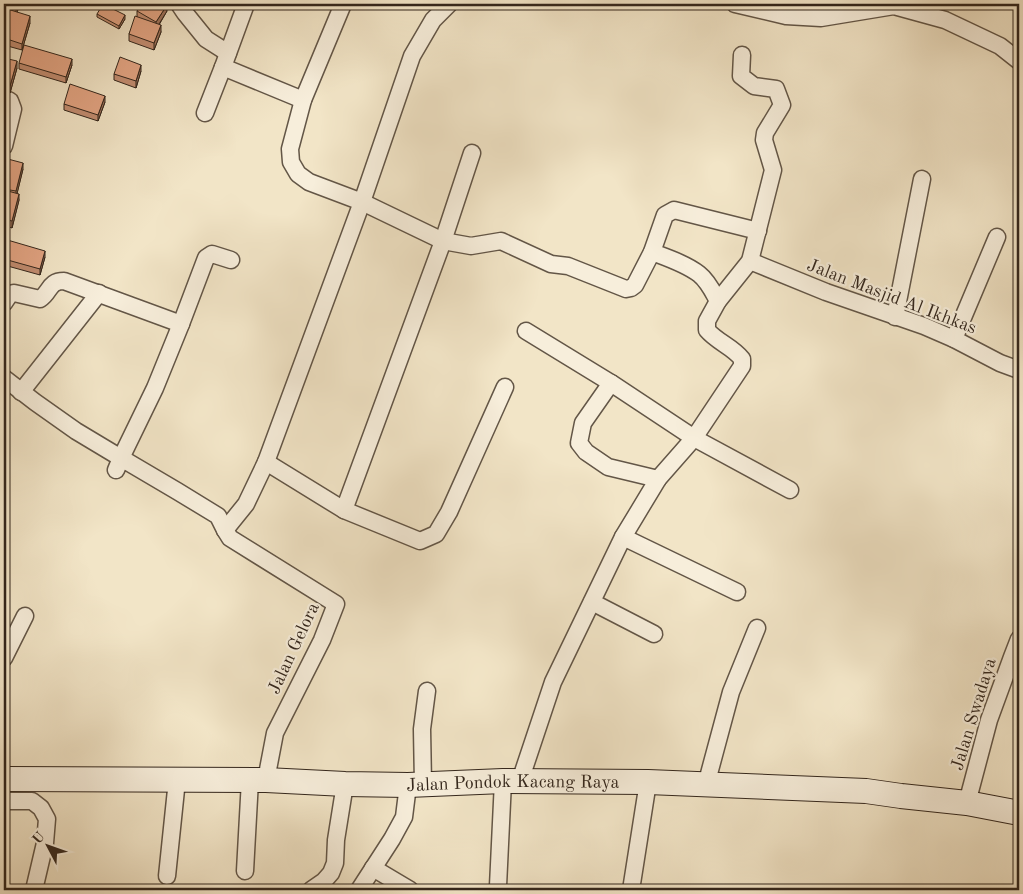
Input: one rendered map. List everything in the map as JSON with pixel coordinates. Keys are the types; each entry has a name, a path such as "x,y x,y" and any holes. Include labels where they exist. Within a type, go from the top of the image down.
{"main road":[{"name":"Jalan Pondok Kacang Raya","path":"4,779 258,780 345,784 511,781 648,782 866,791 967,802 1019,812"}],"street":[{"path":"180,4 185,14 225,60 302,100"},
{"path":"205,114 246,4"},
{"path":"343,4 302,100 290,149 291,162 298,174 309,182 362,202 443,241 471,246 501,242 551,264 568,266 626,289 635,285 652,252 665,215 674,210 758,231"},
{"path":"4,378 119,464 177,490 218,516 225,530 246,504 266,462 362,202 412,56 433,20 449,4"},
{"path":"735,4 786,16 821,18 894,6 945,20 1000,46 1019,61"},
{"path":"498,886 511,781 553,682 623,537 658,479 694,438 742,366 742,359 739,354 712,337 707,330 707,321 718,301 750,261 773,170 764,140 765,133 782,105 776,89 754,86 741,76 742,55"},
{"path":"4,98 10,101 13,109 4,146"},
{"path":"344,510 443,241 472,153"},
{"path":"895,317 922,178"},
{"path":"954,339 997,236"},
{"path":"652,252 684,265 699,274 707,282 718,301"},
{"path":"119,464 155,388 206,258 212,254 231,260"},
{"name":"Jalan Masjid Al Ikhkas","path":"750,261 826,292 924,326 1000,363 1019,370"},
{"path":"4,303 10,294 14,293 40,299 52,284 57,281 64,281 181,324"},
{"path":"21,392 99,294"},
{"path":"526,331 694,438 790,490"},
{"path":"610,383 583,423 579,443 586,452 608,467 658,479"},
{"path":"266,462 344,510 420,541 436,534 449,512 505,387"},
{"name":"Jalan Gelora","path":"225,530 230,538 336,604 322,640 275,733 258,780"},
{"path":"623,537 737,592"},
{"path":"592,602 654,634"},
{"path":"4,658 25,616"},
{"path":"706,785 731,692 757,628"},
{"name":"Jalan Swadaya","path":"967,802 989,720 1019,639"},
{"path":"359,890 404,817 416,784 427,691"},
{"path":"167,876 177,780"},
{"path":"245,871 258,780"},
{"path":"631,890 648,782"},
{"path":"311,890 324,881 331,873 335,863 336,840 345,784"},
{"path":"4,801 32,801 41,808 47,819 45,843 34,890"},
{"path":"373,868 410,890"}],"building":[{"path":"4,4 18,4 16,8"},
{"path":"103,4 125,15 119,26 97,14"},
{"path":"141,4 167,5 156,22 137,11"},
{"path":"4,8 30,16 22,44 4,38"},
{"path":"135,16 161,25 154,43 129,34"},
{"path":"24,45 72,59 66,77 19,63"},
{"path":"120,57 141,65 136,81 114,74"},
{"path":"4,58 17,61 10,86 4,85"},
{"path":"70,84 105,96 98,115 64,104"},
{"path":"4,158 23,163 16,191 4,189"},
{"path":"4,190 19,194 12,221 4,219"},
{"path":"4,239 45,251 40,269 4,259"}]}
